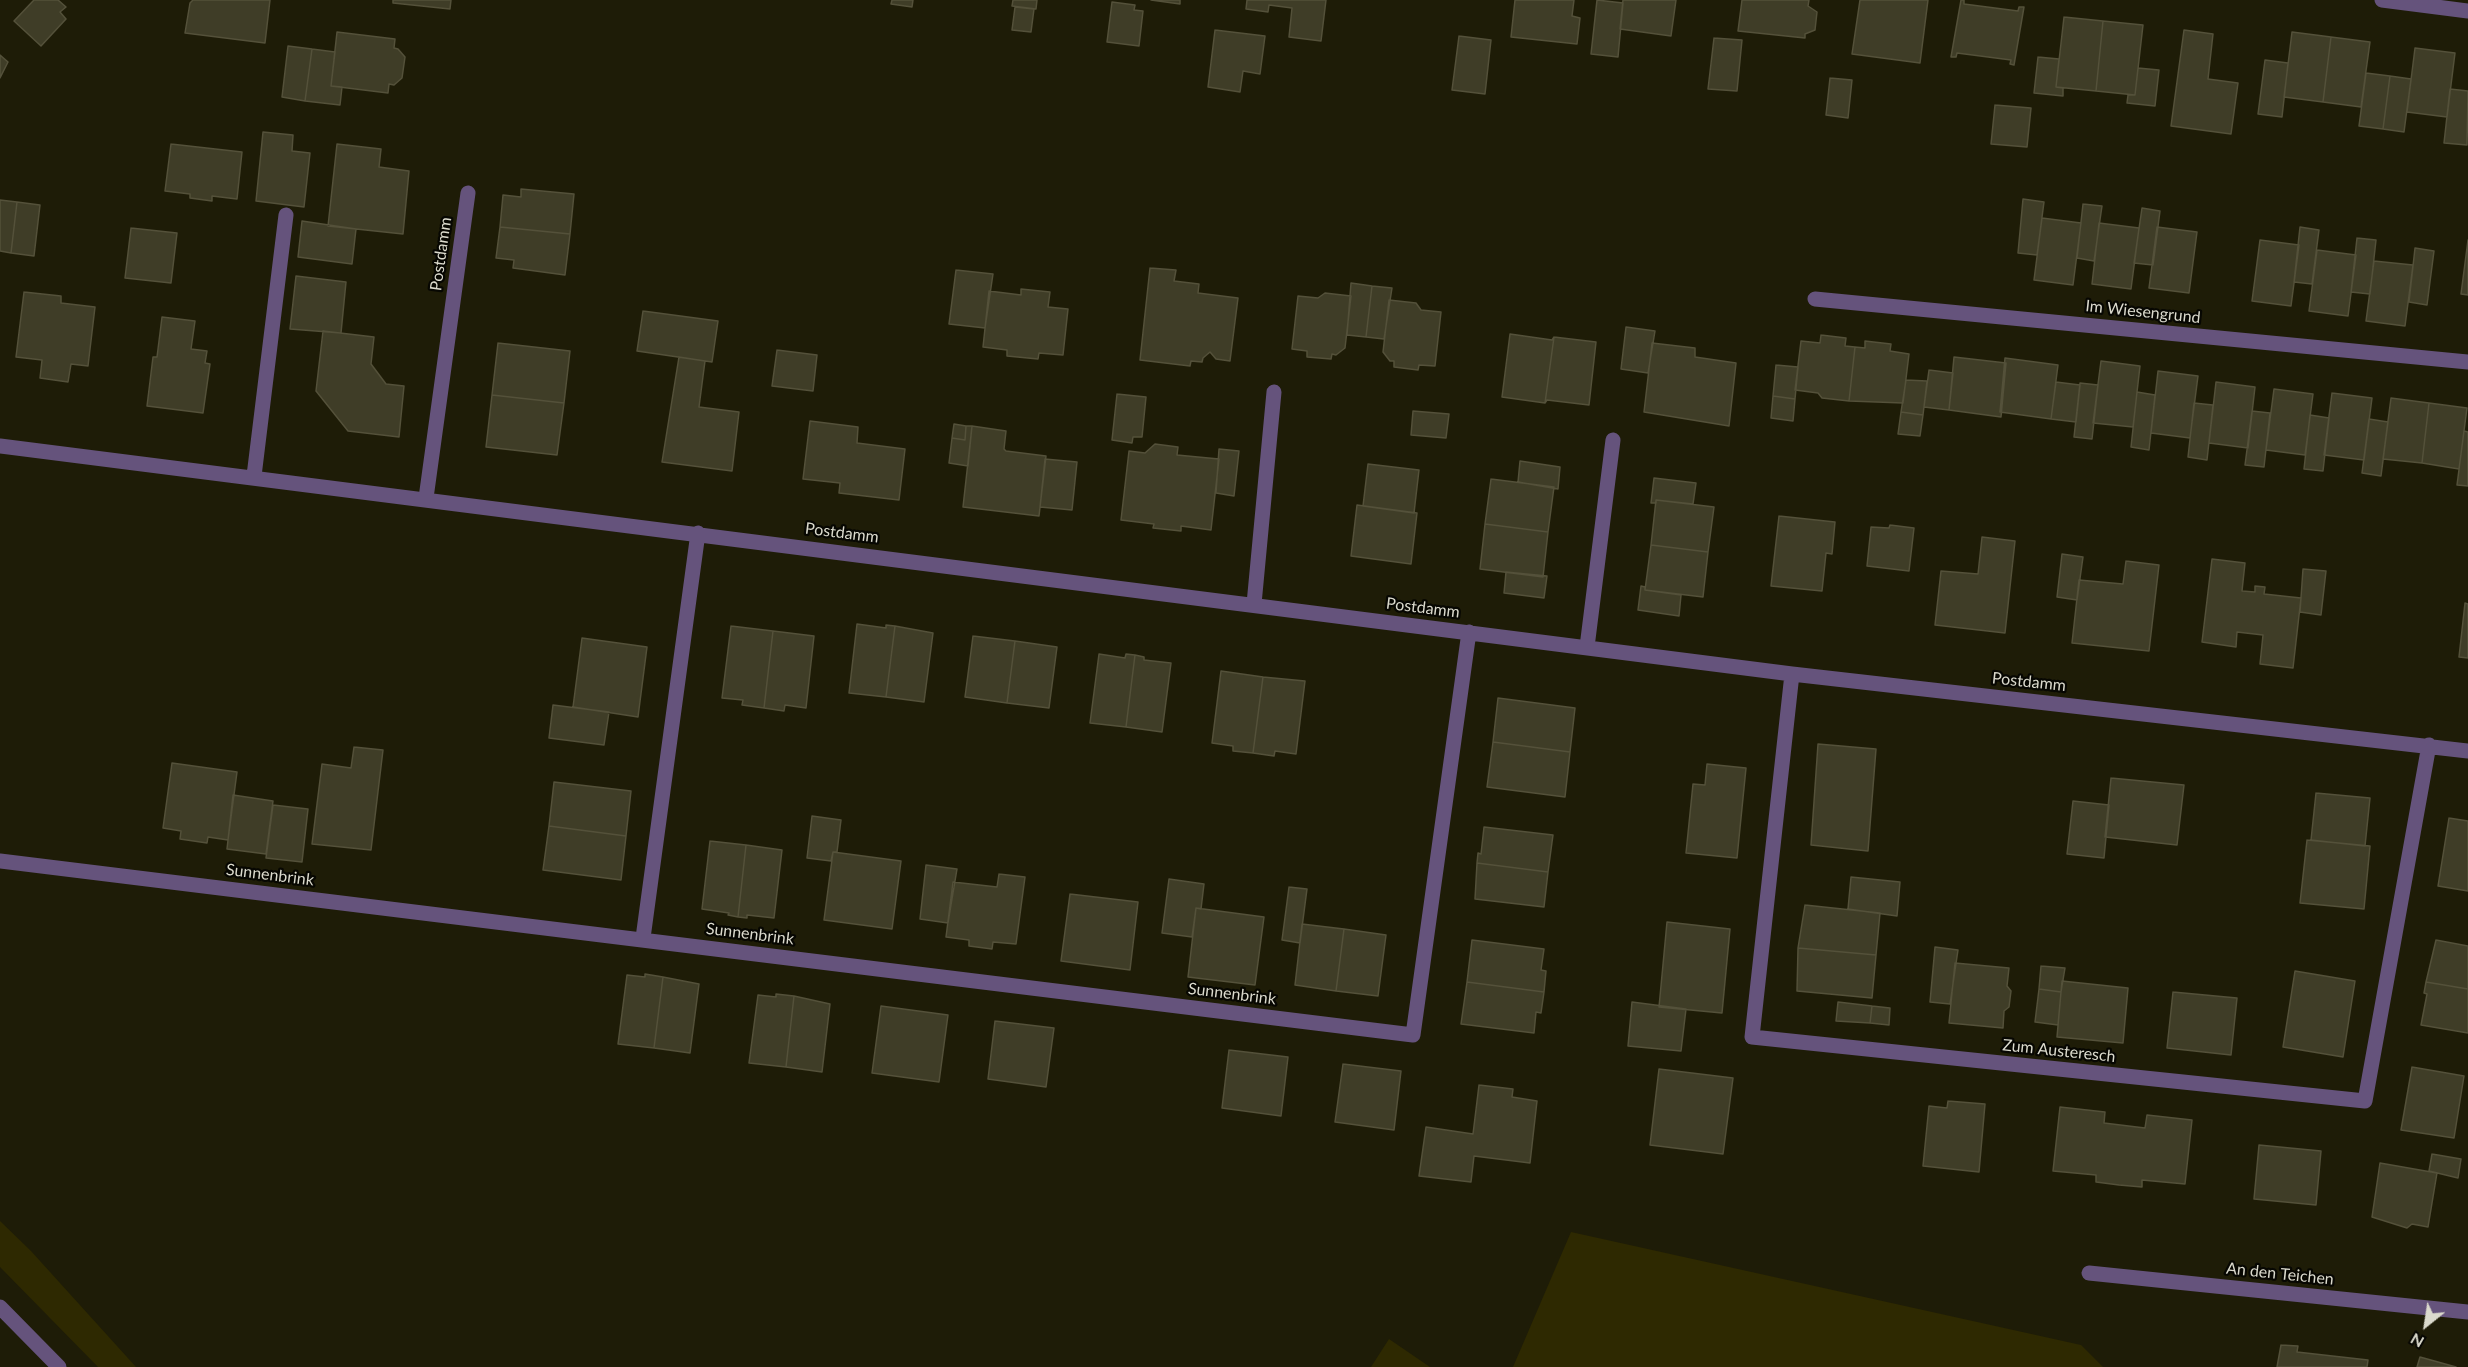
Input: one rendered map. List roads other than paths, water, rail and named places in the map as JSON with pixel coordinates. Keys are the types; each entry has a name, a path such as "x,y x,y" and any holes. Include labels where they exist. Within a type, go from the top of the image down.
{"street":[{"path":"2382,0 2468,11"},
{"name":"Postdamm","path":"426,498 468,193"},
{"path":"254,476 286,215"},
{"name":"Im Wiesengrund","path":"1815,298 2468,362"},
{"path":"1254,604 1274,392"},
{"path":"1587,647 1613,440"},
{"name":"Postdamm","path":"0,446 254,476 1792,674 2468,750"},
{"path":"643,938 698,533"},
{"name":"Sunnenbrink","path":"0,861 643,938 1413,1035 1469,632"},
{"name":"Zum Austeresch","path":"1792,674 1752,1037 2365,1101 2429,745"},
{"name":"An den Teichen","path":"2089,1273 2468,1312"},
{"path":"0,1307 59,1367"}]}
